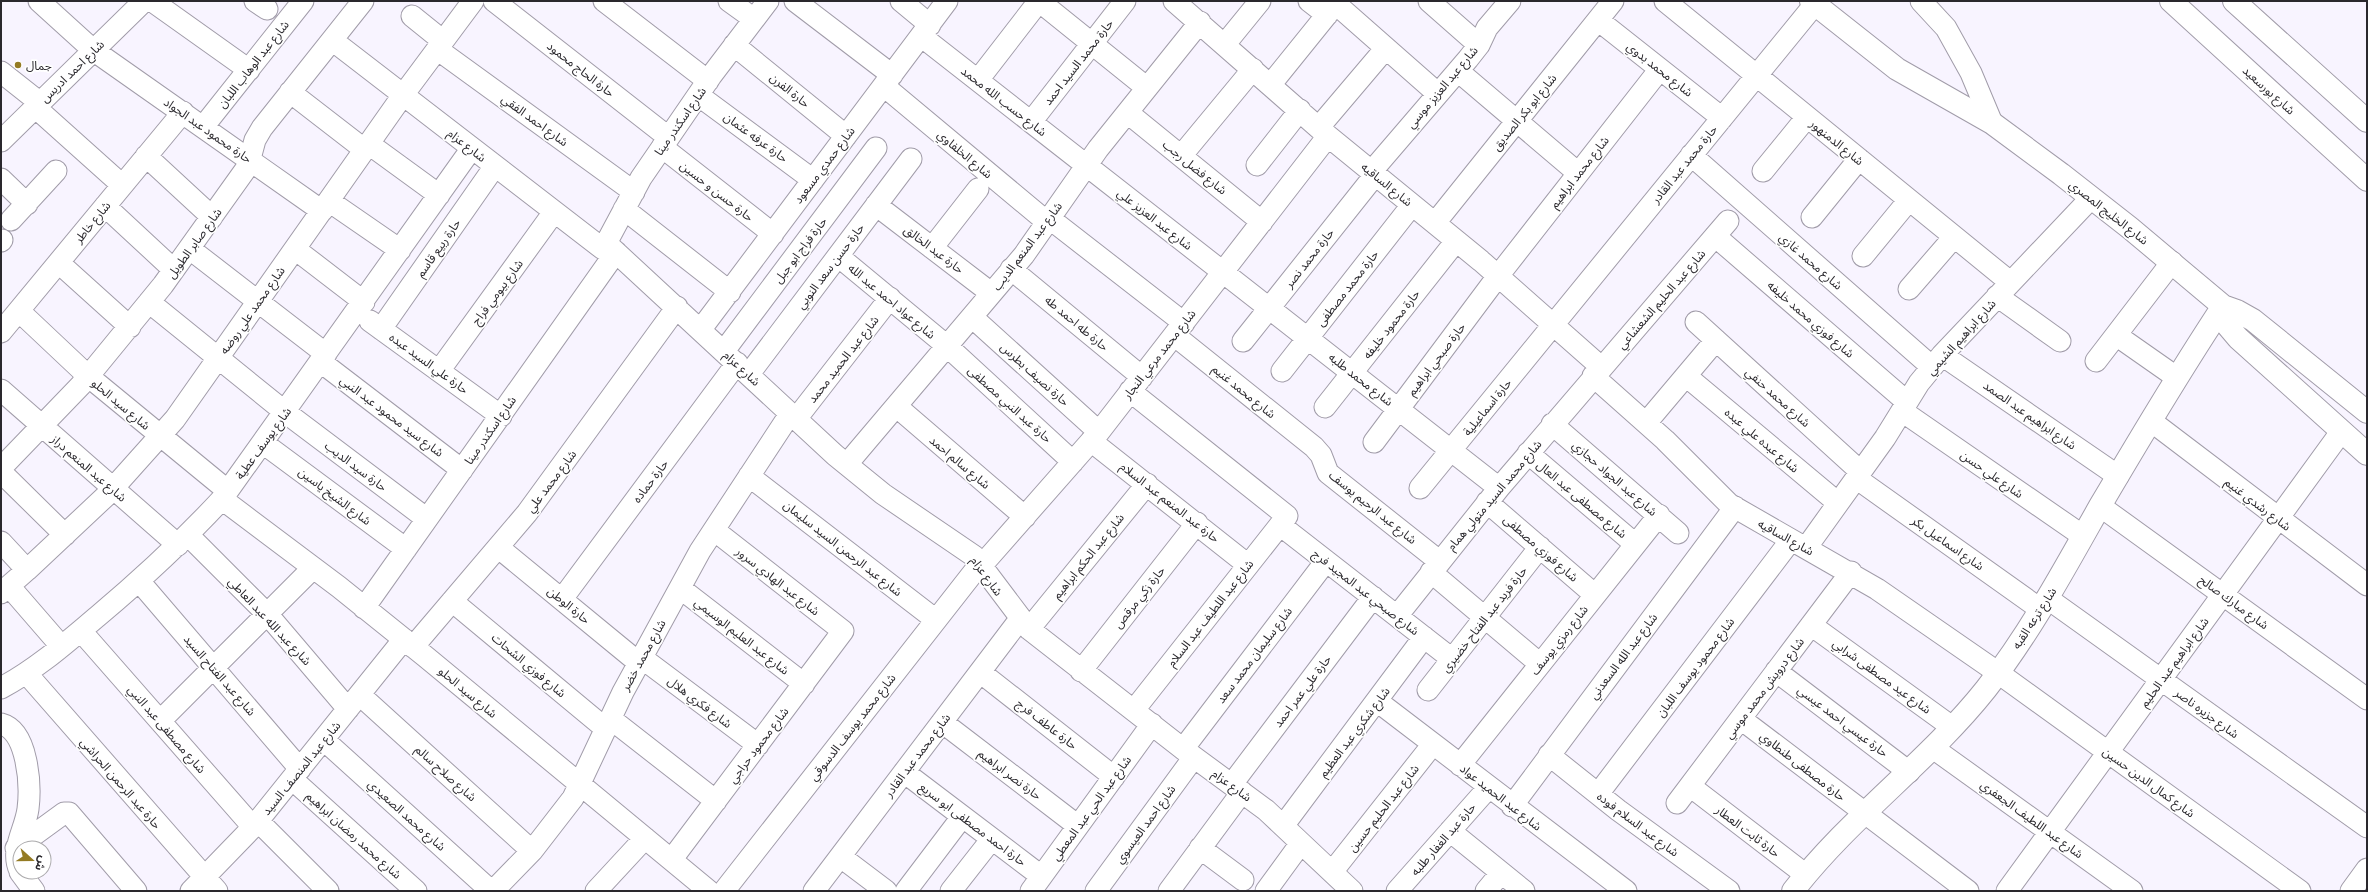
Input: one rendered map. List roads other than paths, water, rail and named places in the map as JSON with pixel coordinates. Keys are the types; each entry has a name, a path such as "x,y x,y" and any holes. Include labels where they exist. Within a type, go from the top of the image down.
{"street":[{"name":"حارة محمود عبد الجواد","path":"39,1 93,50 250,160 400,250"},
{"name":"شارع احمد ادريس","path":"1,141 144,1"},
{"path":"152,1 249,70"},
{"name":"شارع عبد الوهاب اللبان","path":"203,127 304,1"},
{"name":"شارع صابر الطويل","path":"1,468 88,376 150,302 190,249 250,160 255,140 262,128 363,1"},
{"name":"شارع محمد علي روضه","path":"5,589 65,535 112,488 160,436 218,358 403,95 473,1"},
{"name":"حارة الحاج محمود","path":"494,1 665,142"},
{"name":"حارة عرفه عثمان","path":"604,1 703,88 814,180"},
{"path":"729,1 754,19"},
{"name":"شارع اسكندر مينا","path":"364,608 501,416 608,248 629,200 665,142 734,45 768,1"},
{"name":"شارع الخلفاوي","path":"795,1 1048,220 1179,329"},
{"name":"شارع حسب الله محمد","path":"900,1 925,30 978,80 1087,166"},
{"name":"شارع حمدي مسعود","path":"701,329 947,1"},
{"path":"978,80 1039,1 1147,88"},
{"name":"حارة محمد السيد احمد","path":"1031,122 1125,1"},
{"path":"1225,44 1260,1"},
{"path":"1309,1 1334,6 1386,48 1437,93"},
{"path":"1429,1 1479,45"},
{"name":"شارع عبد العزيز موسي","path":"1373,173 1437,93 1458,71 1479,45 1487,28 1510,1"},
{"name":"شارع ابو بكر الصديق","path":"1435,223 1613,1"},
{"name":"شارع الدمنهور","path":"1665,1 1954,237 2004,289"},
{"path":"1921,1 1946,28 1972,73 1992,123"},
{"name":"شارع بورسعيد","path":"2170,1 2367,180"},
{"path":"2234,1 2367,121"},
{"name":"شارع الساقيه","path":"1176,2 1324,132 1435,223 1554,325 1646,423 1706,482 1735,507 1851,572 1997,672"},
{"name":"حارة محمد عبد القادر","path":"1554,325 1690,155 1756,76 1813,3"},
{"name":"شارع الخليج المصري","path":"1813,3 1897,69 1992,123 2091,198 2172,262 2224,306 2253,320 2367,412"},
{"path":"1271,84 1334,6"},
{"name":"شارع احمد الفقي","path":"412,16 440,44 629,200 730,292"},
{"name":"شارع محمد بدوي","path":"1598,20 1722,118"},
{"name":"شارع عبد المنعم الديب","path":"847,464 1011,269 1128,112 1200,22"},
{"name":"شارع عزام","path":"332,40 554,212 608,248 677,307 793,416 847,464 907,512 939,534 968,551 981,564 996,588 1024,624 1081,670 1266,810 1349,890"},
{"name":"حارة الفرن","path":"734,45 842,141 862,166"},
{"name":"شارع محمد مرعي النجار","path":"981,564 1073,462 1136,384 1262,222 1324,132 1386,48"},
{"path":"1181,156 1253,69"},
{"name":"شارع محمد ابراهيم","path":"1498,276 1660,69"},
{"path":"1458,71 1578,173"},
{"path":"1,72 122,186"},
{"path":"290,92 367,147 439,195"},
{"path":"1257,165 1300,110"},
{"name":"شارع خاطر","path":"1,332 183,112"},
{"name":"شارع فضل رجب","path":"1128,112 1262,222"},
{"path":"1763,171 1807,117"},
{"name":"حارة حسن و حسين","path":"665,142 773,234"},
{"name":"شارع يوسف عطية","path":"1,688 27,674 139,581 183,540 225,495 324,358 472,148"},
{"name":"حارة فراج ابو جبل","path":"736,363 862,166 876,148"},
{"name":"شارع محمد غازي","path":"1690,155 1937,361"},
{"path":"146,156 212,217"},
{"name":"حارة حسن سعد النوبي","path":"736,363 838,256 911,158"},
{"path":"1812,217 1859,160"},
{"name":"حارة ربيع قاسم","path":"381,329 495,166"},
{"name":"شارع عبد العزيز علي","path":"1087,166 1223,272"},
{"path":"11,220 56,171"},
{"name":"حارة محمد نصر","path":"1243,341 1373,173"},
{"path":"1,179 27,204"},
{"path":"932,248 978,189"},
{"name":"شارع ابراهيم الشيمي","path":"1799,544 1838,503 1937,361 2091,198"},
{"path":"1863,256 1908,200"},
{"name":"حارة عبد الخالق","path":"876,205 991,293"},
{"name":"حارة محمد مصطفى","path":"1282,371 1412,205"},
{"path":"105,206 174,270"},
{"name":"شارع بيومي فراج","path":"439,371 554,212"},
{"name":"شارع عبد الحليم الشعشاعي","path":"1597,372 1728,221"},
{"name":"شارع فوزي محمد خليفه","path":"1715,236 1904,407"},
{"path":"1909,289 1954,237"},
{"name":"حارة محمود خليفه","path":"1325,407 1456,241"},
{"name":"شارع سيد محمود عبد النبي","path":"190,249 259,300 324,358 462,470"},
{"name":"حارة علي السيد عبده","path":"295,249 360,307 381,329 501,416"},
{"name":"شارع عواد احمد عبد الله","path":"838,256 947,346"},
{"path":"2096,361 2172,262"},
{"path":"58,263 130,327"},
{"name":"حارة طه احمد طه","path":"1011,269 1136,384"},
{"name":"شارع محمد طلبه","path":"1223,272 1451,450 1493,495"},
{"name":"حارة صبحي ابراهيم","path":"1374,442 1498,276"},
{"path":"2004,289 2060,341"},
{"name":"شارع عبد الحميد محمد","path":"793,416 890,298"},
{"name":"حارة سيد الديب","path":"150,302 285,412 427,520"},
{"path":"2224,306 2227,325 2238,338 2367,454"},
{"name":"شارع ترعه القبه","path":"1801,885 1834,844 1933,748 1986,689 2044,603 2176,378 2224,306"},
{"name":"شارع محمد علي","path":"409,643 452,601 499,548 551,482 677,307"},
{"name":"شارع سيد الحلو","path":"19,311 88,376 160,436 225,495 313,568 409,643 709,891"},
{"name":"حارة نصيف بطرس","path":"972,317 1095,436"},
{"name":"شارع محمد حنفي","path":"1696,322 1858,475"},
{"name":"حارة اسماعيلية","path":"1420,488 1554,325"},
{"name":"شارع محمد غنيم","path":"1179,329 1314,447"},
{"path":"2116,335 2176,378"},
{"path":"1646,423 1716,340"},
{"name":"حارة عبد النبي مصطفى","path":"947,346 1073,462"},
{"name":"شارع ابراهيم عبد الصمد","path":"1937,361 2118,476"},
{"name":"حارة حماده","path":"562,599 736,363"},
{"name":"شارع محمد السيد متولي همام","path":"1397,616 1493,495 1597,372"},
{"name":"شارع عبده علي عبده","path":"1686,376 1838,503"},
{"name":"شارع صبحي عبد المجيد فرج","path":"1136,384 1326,561 1452,659"},
{"name":"شارع عبد المنعم دراز","path":"1,390 112,488 183,540"},
{"name":"شارع سالم احمد","path":"896,406 1025,517"},
{"name":"شارع علي حسن","path":"1904,407 2083,536"},
{"name":"شارع محمد خضر","path":"492,891 532,851 580,785 640,660 680,588 714,530 749,476 793,416"},
{"name":"شارع رشدي غنيم","path":"2150,421 2367,585"},
{"name":"شارع عبد الجواد حجازي","path":"1552,424 1678,533"},
{"name":"شارع ابراهيم عبد الحليم","path":"2007,891 2341,432"},
{"name":"حارة عبد المنعم عبد السلام","path":"1095,436 1148,484 1248,565"},
{"name":"شارع الشيخ ياسين","path":"263,443 406,549"},
{"name":"شارع عبد الرحيم يوسف","path":"1314,447 1321,455 1328,473 1435,567 1484,618 1540,664"},
{"name":"شارع مصطفى عبد العال","path":"1528,453 1635,544"},
{"path":"1,472 65,535"},
{"name":"شارع اسماعيل بكر","path":"1858,475 2044,603"},
{"name":"شارع عبد الرحمن السيد سليمان","path":"749,476 936,620"},
{"name":"شارع عبد الحكم ابراهيم","path":"1024,624 1148,484"},
{"name":"شارع فوزي مصطفى","path":"1493,495 1540,547 1596,594"},
{"name":"شارع مبارك صالح","path":"2100,506 2367,699"},
{"name":"شارع عبد الله السعدني","path":"1512,806 1735,507"},
{"name":"شارع رمزي يوسف","path":"1460,765 1658,515"},
{"name":"شارع عبد اللطيف عبد السلام","path":"1134,710 1283,520"},
{"name":"حارة زكي مرقص","path":"1081,670 1197,523"},
{"name":"شارع عبد الهادي سرور","path":"714,530 843,631"},
{"name":"شارع عبد الله عبد العاطي","path":"183,540 268,615 354,702"},
{"path":"1,542 27,570"},
{"name":"شارع محمود يوسف اللبان","path":"1598,794 1799,544"},
{"name":"حارة فريد عبد الفتاح خضيري","path":"1428,690 1540,547"},
{"name":"حارة الوطن","path":"499,548 640,660"},
{"name":"شارع سليمان محمد سعد","path":"1189,753 1326,561"},
{"name":"شارع محمد يوسف الدسوقي","path":"724,891 981,564"},
{"path":"160,721 268,615 313,568"},
{"name":"شارع درويش محمد موسي","path":"1677,802 1851,572"},
{"name":"شارع عبد الفتاح السيد","path":"139,581 214,668 296,774"},
{"name":"شارع عبد العليم الوسيمي","path":"680,588 804,684"},
{"path":"5,589 61,646"},
{"name":"حارة علي عمر احمد","path":"1169,891 1200,848 1237,788 1373,597"},
{"name":"شارع فوزي الشحات","path":"452,601 608,724 716,802"},
{"name":"شارع جزيره ناصر","path":"2044,603 2161,680 2367,827"},
{"name":"شارع محمد عبد القادر","path":"814,891 980,672 1024,624"},
{"name":"شارع عيد مصطفى شرابي","path":"1811,625 1952,727"},
{"name":"شارع مصطفى عبد النبي","path":"80,631 160,721 256,824 328,891"},
{"name":"شارع محمود حراجي","path":"672,859 843,631"},
{"name":"شارع شكري عبد العظيم","path":"1283,826 1424,637"},
{"name":"شارع عبد المنصف السيد","path":"204,887 354,702 409,643"},
{"name":"شارع فكري هلال","path":"640,660 758,745"},
{"name":"حارة عيسي احمد عيسي","path":"1776,671 1909,772"},
{"name":"حارة عاطف فرج","path":"980,672 1114,777"},
{"name":"شارع كمال الدين حسين","path":"1997,672 2300,891"},
{"name":"حارة عبد الرحمن الحراشي","path":"27,674 204,887"},
{"name":"شارع عبد الحميد عواد","path":"1377,701 1512,806 1626,891"},
{"name":"شارع صلاح سالم","path":"354,702 532,851"},
{"name":"حارة مصطفى طنطاوي","path":"1740,719 1968,891"},
{"name":"حارة نصر ابراهيم","path":"942,722 1078,826"},
{"path":"1,724 7,725 16,733 24,750 28,779 28,809 18,840"},
{"name":"شارع عبد الحي عبد المعطي","path":"1034,887 1152,724"},
{"name":"شارع محمد الصعيدي","path":"324,740 492,891"},
{"name":"شارع عبد الحليم حسين","path":"1332,872 1434,744"},
{"name":"شارع عبد اللطيف الجعفري","path":"1933,748 2132,891"},
{"name":"شارع احمد العيسوي","path":"1096,891 1189,753"},
{"name":"شارع عبد السلام فوده","path":"1549,755 1598,794 1728,891"},
{"name":"حارة احمد مصطفى ابو سريع","path":"904,772 991,840 1034,887"},
{"name":"شارع محمد رمضان ابراهيم","path":"296,774 416,891"},
{"name":"حارة ثابت العطار","path":"1690,786 1801,885"},
{"name":"حارة عبد الغفار طلبه","path":"1397,891 1489,787"},
{"path":"27,840 64,813 68,813 136,891"},
{"path":"906,891 962,817"},
{"path":"1450,831 1524,891"},
{"path":"596,891 645,838"},
{"path":"951,891 991,840"},
{"path":"1266,891 1301,843"},
{"path":"1200,848 1243,880"},
{"path":"841,857 886,891"},
{"path":"2351,891 2367,869"},
{"path":"1486,891 1501,873"},
{"path":"26,880 34,891"}],"place":[{"name":"جمال","path":"18,65"}]}
